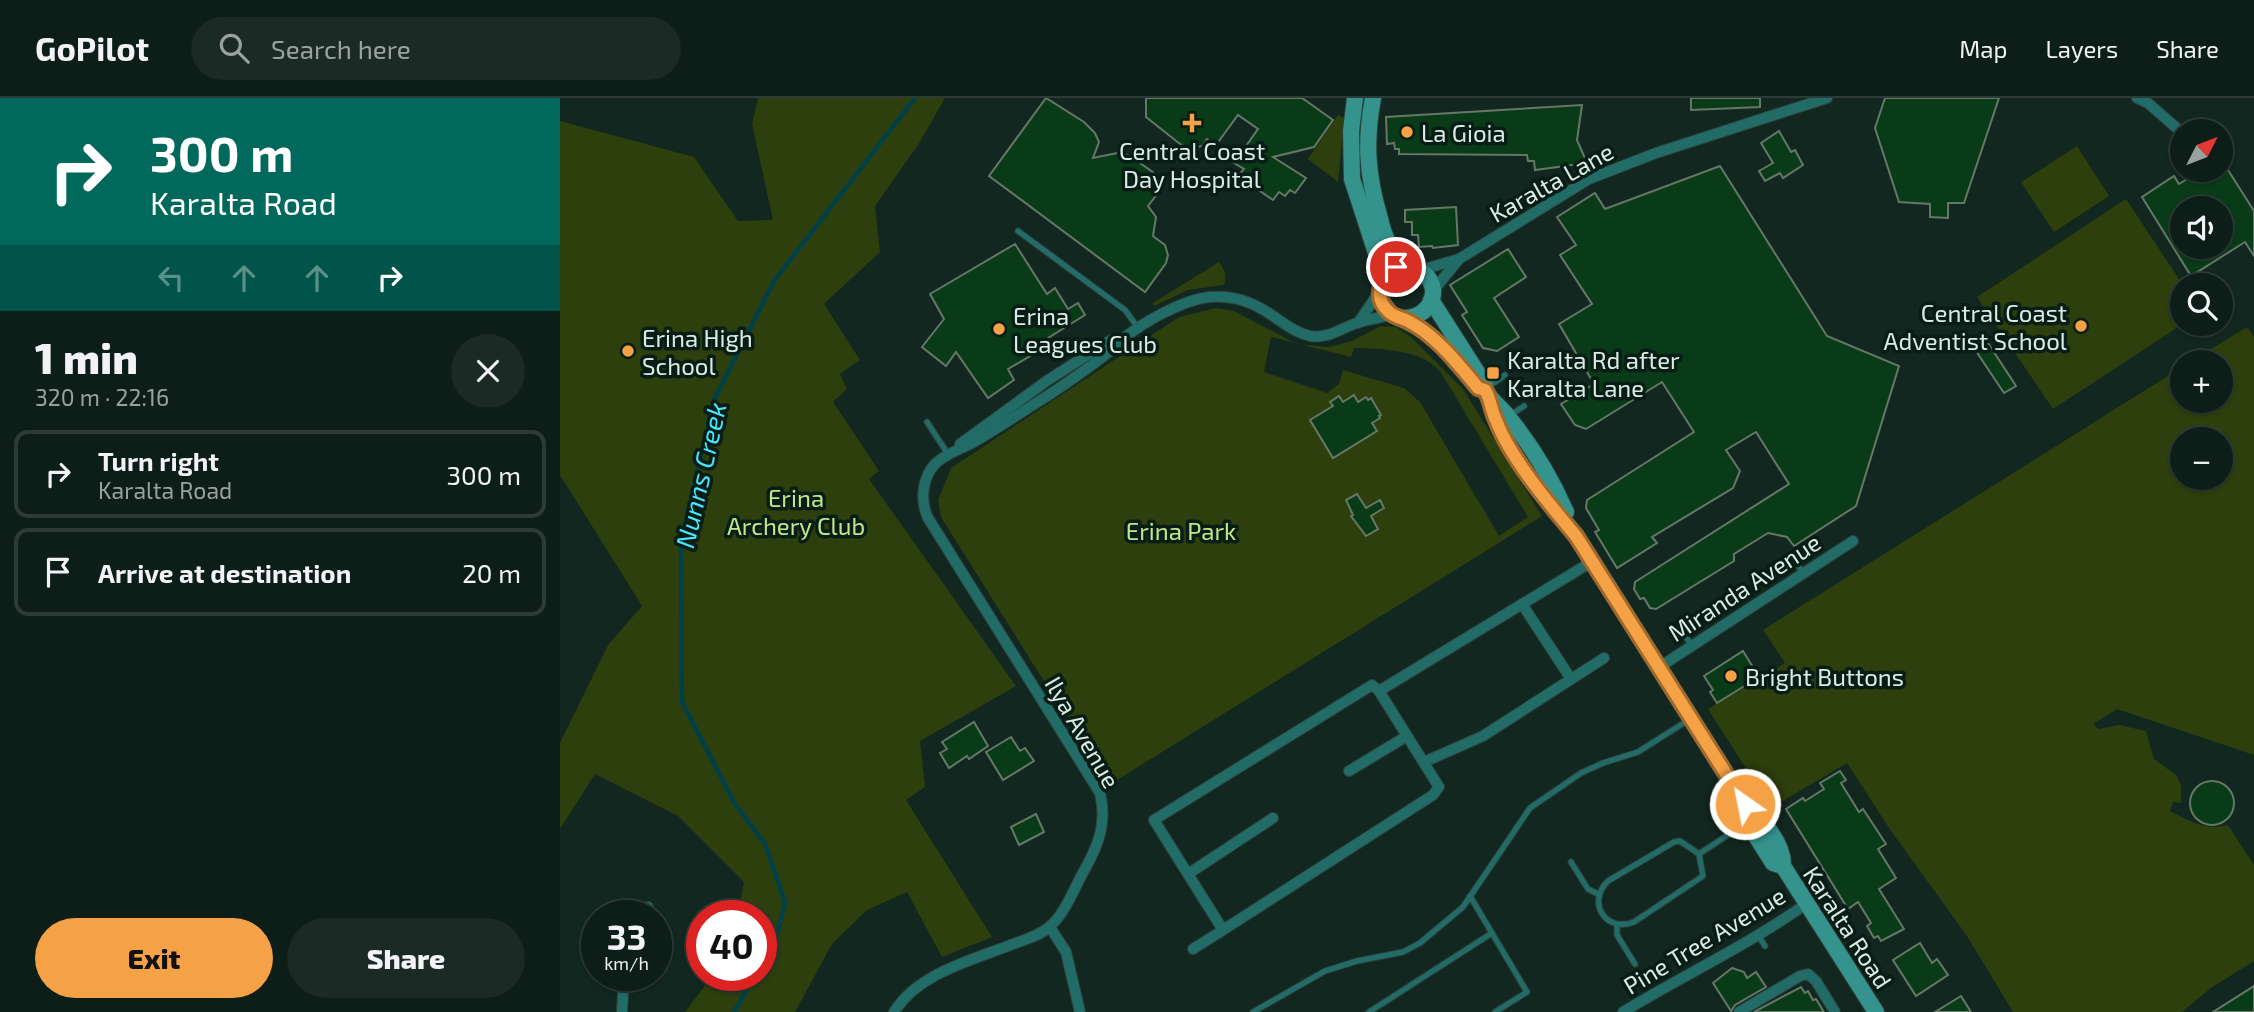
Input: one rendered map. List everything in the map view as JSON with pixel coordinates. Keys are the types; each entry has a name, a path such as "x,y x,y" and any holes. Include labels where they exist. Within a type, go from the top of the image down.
{"street":[{"path":"1355,98 1351,131 1352,179 1378,259 1381,300 1396,316 1408,318 1423,313 1432,295"},
{"name":"Karalta Road","path":"1373,98 1366,154 1372,193 1387,241 1427,275 1432,295 1487,391 1508,416 1550,483 1576,536 1690,719 1745,804 1759,817 1777,845 1783,856 1783,866 1876,1012"},
{"name":"Karalta Lane","path":"1415,267 1459,259 1590,179 1656,153 1826,98"},
{"path":"2137,98 2148,103 2170,122"},
{"name":"Karalta Lane","path":"1432,295 1459,259"},
{"path":"1358,323 1390,271 1402,265 1415,267"},
{"name":"Ilya Avenue","path":"1050,927 1097,847 1102,829 1101,798 925,510 923,495 926,477 936,463 952,451 969,444 1032,406 1139,328 1182,304 1225,296 1241,298 1289,328 1309,336 1329,336 1358,323 1396,316"},
{"name":"Karalta Road","path":"1396,316 1420,328 1439,343 1478,388 1487,391"},
{"name":"Karalta Road","path":"1487,391 1495,420 1514,452 1554,510 1576,536"},
{"name":"Miranda Avenue","path":"1658,668 1853,541"},
{"path":"1379,691 1592,561"},
{"path":"1522,604 1571,679"},
{"path":"1424,762 1483,736 1604,658"},
{"path":"1193,949 1223,930 1433,795 1439,787 1379,691 1372,685 1154,820 1223,930"},
{"path":"1349,771 1407,736"},
{"name":"Karalta Road","path":"1745,804 1747,822 1773,863 1783,866"},
{"path":"1188,874 1273,818"},
{"name":"Pine Tree Avenue","path":"1623,1012 1758,935 1806,904"},
{"path":"894,1012 910,992 945,971 1032,937 1050,927 1066,952 1080,1012"},
{"path":"1739,1012 1800,976 1808,974 1816,981 1836,1012"},
{"path":"622,1012 623,991"}],"lane":[{"path":"1018,231 1125,310 1139,328"},
{"path":"1487,391 1505,375"},
{"path":"1508,416 1524,406"},
{"path":"927,422 952,451"},
{"path":"1793,558 1803,573"},
{"path":"1682,631 1692,646"},
{"path":"1253,1012 1304,982 1340,965 1403,952 1420,943 1463,907 1530,808 1581,773 1602,763 1620,760 1638,752 1690,719"},
{"path":"1699,854 1747,822"},
{"path":"1674,842 1686,843 1699,854 1703,876 1699,881 1625,926 1617,925 1605,916 1599,907 1598,894 1608,881 1674,842"},
{"path":"1571,862 1588,889 1598,894"},
{"path":"1469,896 1527,992 1495,1012"},
{"path":"1617,925 1618,935 1635,964"},
{"path":"1369,1012 1492,933"},
{"path":"1758,935 1765,946"}],"green space":[{"name":"Erina Archery Club","path":"758,98 945,98 920,142 875,206 880,252 824,304 860,360 840,374 847,389 833,402 879,471 869,479 1016,686 920,741 925,787 906,800 992,937 942,957 907,892 867,910 832,944 795,1012 685,1012 701,991 777,991 777,900 741,900 744,882 678,816 595,774 560,829 560,743 608,645 642,606 560,475 560,121 694,157 738,221 773,220 752,124"},
{"path":"1338,115 1344,118 1338,182 1308,159"},
{"path":"2077,146 2109,196 2054,232 2021,182"},
{"path":"2126,199 2175,273 2170,273 2170,332 2053,409 1977,297"},
{"path":"1219,262 1225,273 1224,285 1188,290 1154,306 1153,303"},
{"name":"Erina Park","path":"1216,308 1234,311 1295,343 1271,337 1264,372 1327,393 1339,384 1343,370 1404,388 1420,402 1499,536 1528,517 1440,371 1422,358 1411,354 1354,348 1351,357 1300,344 1329,347 1352,341 1381,326 1396,327 1411,337 1463,389 1542,516 1109,785 941,517 938,500 951,468 1179,317"},
{"path":"2247,327 2254,337 2254,755 2117,709 2093,724 2098,729 2119,725 2146,731 2154,759 2176,775 2181,785 2181,803 2173,802 2170,811 2205,826 2228,825 2254,865 2254,961 2211,988 2182,1012 2013,1012 1967,936 1891,831 1847,763 1771,808 1708,709 1785,663 1763,630 2170,375 2170,413 2233,413 2233,350 2210,350"}],"building":[{"path":"1046,98 1084,122 1095,133 1099,142 1093,158 1122,152 1154,173 1159,184 1158,193 1148,206 1156,217 1153,236 1165,245 1168,255 1166,263 1145,292 989,176"},
{"path":"1146,98 1302,98 1333,120 1314,147 1273,157 1306,178 1295,193 1290,190 1285,196 1279,192 1273,200 1238,176 1244,169 1234,163 1258,129 1238,115 1216,145 1207,139 1202,146 1191,149 1180,144 1146,117"},
{"path":"1691,98 1760,98 1760,107 1691,110"},
{"path":"1885,98 1999,98 1964,203 1948,203 1948,218 1930,217 1930,204 1899,202 1875,128"},
{"path":"1582,105 1577,140 1587,163 1535,170 1534,161 1528,161 1527,155 1399,154 1394,143 1387,144 1386,117"},
{"path":"1779,131 1791,152 1795,150 1803,165 1783,178 1780,173 1765,181 1759,171 1773,163 1761,143"},
{"path":"1720,166 1827,336 1899,366 1856,506 1794,546 1787,537 1768,533 1734,554 1734,561 1656,609 1650,608 1644,598 1640,599 1634,589 1635,582 1789,484 1756,432 1726,450 1740,471 1733,488 1652,537 1657,543 1617,568 1595,532 1599,530 1586,508 1587,500 1694,432 1662,382 1586,429 1575,425 1561,404 1594,384 1559,324 1592,304 1560,255 1576,245 1557,217 1595,193 1605,209"},
{"path":"2233,178 2254,211 2254,256 2245,242 2233,250 2233,196 2170,196 2170,242 2142,197 2170,179 2170,182 2233,182"},
{"path":"1456,207 1458,245 1419,247 1418,235 1412,235 1412,222 1405,222 1405,210"},
{"name":"Erina Leagues Club","path":"1015,244 1047,294 1055,288 1068,309 1078,303 1085,315 1040,343 1044,348 1008,369 1014,380 988,398 956,352 946,366 922,347 944,319 930,294"},
{"path":"1508,249 1526,277 1494,298 1519,337 1497,351 1483,348 1462,315 1467,312 1450,285"},
{"path":"2180,259 2218,259 2196,273 2189,273"},
{"path":"1986,340 2016,386 2004,393 1974,348"},
{"path":"1354,395 1358,402 1366,397 1368,400 1371,398 1381,415 1372,423 1377,431 1333,458 1310,420 1333,406 1330,402 1339,396 1343,402"},
{"path":"1357,494 1366,508 1380,500 1384,508 1371,516 1378,529 1366,536 1351,516 1353,515 1346,500"},
{"name":"Bright Buttons","path":"1743,651 1759,677 1717,703 1704,676"},
{"path":"974,722 988,746 949,768 940,753 947,749 942,742"},
{"path":"1011,737 1020,751 1025,748 1034,761 1003,780 986,752"},
{"path":"1840,771 1846,780 1841,783 1859,812 1863,809 1886,844 1878,849 1896,878 1879,889 1904,929 1881,941 1878,936 1874,938 1867,926 1871,923 1858,902 1848,909 1786,809 1824,789 1820,783"},
{"path":"2212,781 2227,788 2234,803 2227,818 2212,825 2197,818 2190,803 2197,788"},
{"path":"1036,814 1044,832 1019,845 1011,827"},
{"path":"1920,943 1932,963 1937,959 1948,975 1916,996 1893,960"},
{"path":"1732,968 1744,972 1747,978 1756,972 1766,987 1735,1005 1731,1011 1713,983"},
{"path":"2254,986 2254,1012 2213,1012"},
{"path":"1801,987 1805,993 1808,991 1813,1000 1816,999 1824,1012 1754,1012"},
{"path":"1961,996 1971,1012 1935,1012"}],"waterway":[{"name":"Nunns Creek","path":"777,936 785,902 765,844 735,804 682,702 681,541 714,400 774,281 915,98"},
{"name":"Nunns Creek","path":"734,1012 746,991"}],"place":[{"name":"Central Coast Day Hospital","path":"1192,123"},
{"name":"La Gioia","path":"1407,132"},
{"name":"Central Coast Adventist School","path":"2081,326"},
{"name":"Erina Leagues Club","path":"999,329"},
{"name":"Erina High School","path":"628,351"},
{"name":"Karalta Rd after Karalta Lane","path":"1493,373"},
{"name":"Bright Buttons","path":"1731,676"}],"route":[{"path":"1396,267 1385,276 1380,286 1381,300 1385,307 1391,314 1420,328 1439,343 1478,388 1485,390 1491,400 1495,420 1514,452 1554,510 1576,536 1745,804"}]}
